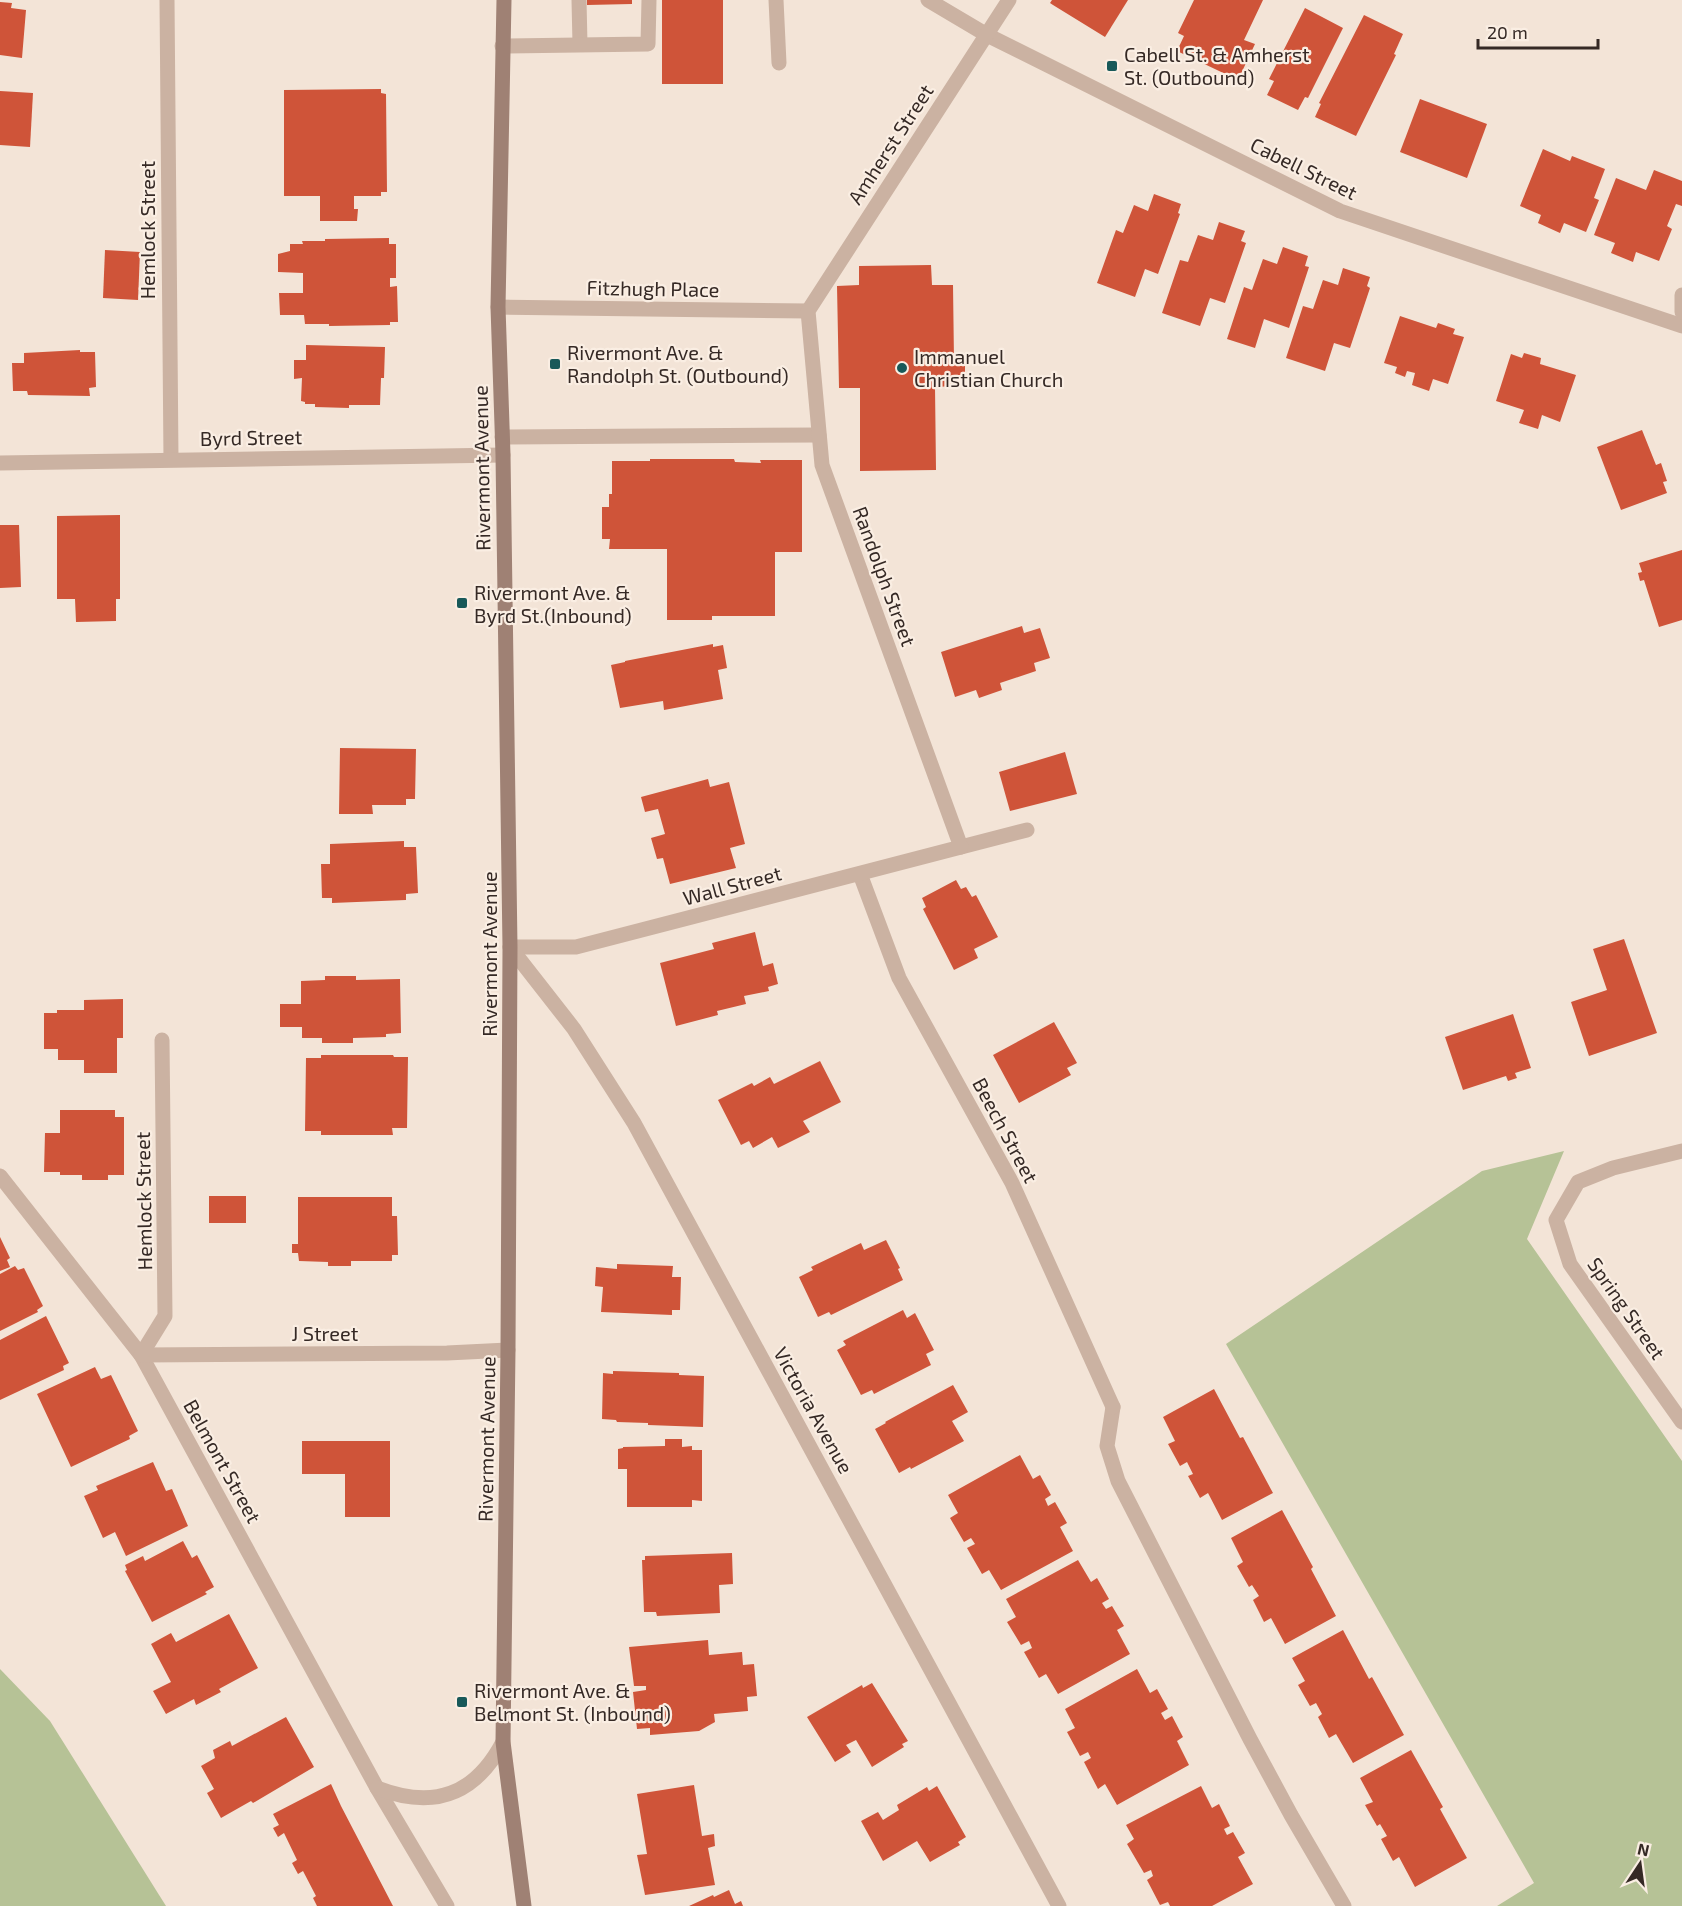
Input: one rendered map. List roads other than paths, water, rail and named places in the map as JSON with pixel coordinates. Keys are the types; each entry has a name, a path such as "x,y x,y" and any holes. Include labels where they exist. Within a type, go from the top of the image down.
{"main road":[{"name":"Rivermont Avenue","path":"504,0 498,307 503,455 510,947 503,1742 524,1906"}],"street":[{"name":"Hemlock Street","path":"167,0 171,459"},
{"path":"579,0 580,44"},
{"path":"502,46 648,44 649,0"},
{"path":"776,0 779,63"},
{"name":"Cabell Street","path":"928,0 987,35 1340,211 1682,326"},
{"name":"Amherst Street","path":"808,311 1009,0"},
{"path":"1682,295 1682,312"},
{"name":"Fitzhugh Place","path":"498,307 808,311"},
{"name":"Randolph Street","path":"808,311 822,465 961,847"},
{"path":"502,437 819,435"},
{"name":"Byrd Street","path":"0,463 503,455"},
{"name":"Wall Street","path":"510,947 576,947 1027,830"},
{"name":"Beech Street","path":"860,874 898,978 1012,1183 1113,1407 1107,1446 1118,1481 1250,1739 1344,1906"},
{"name":"Victoria Avenue","path":"510,947 574,1029 634,1123 1059,1906"},
{"name":"Hemlock Street","path":"141,1355 165,1316 162,1040"},
{"name":"Spring Street","path":"1682,1150 1613,1168 1578,1182 1556,1220 1570,1264 1682,1422"},
{"name":"Belmont Street","path":"0,1176 141,1355 377,1788 447,1906"},
{"name":"J Street","path":"141,1355 447,1353 508,1350"},
{"path":"377,1788 397,1796 419,1798 441,1796 461,1789 479,1777 493,1761 503,1742"}],"place":[{"name":"Cabell St. & Amherst St. (Outbound)","path":"1112,66"},
{"name":"Rivermont Ave. & Randolph St. (Outbound)","path":"555,364"},
{"name":"Immanuel Christian Church","path":"902,368"},
{"name":"Rivermont Ave. & Byrd St.(Inbound)","path":"462,603"},
{"name":"Rivermont Ave. & Belmont St. (Inbound)","path":"462,1702"}]}
